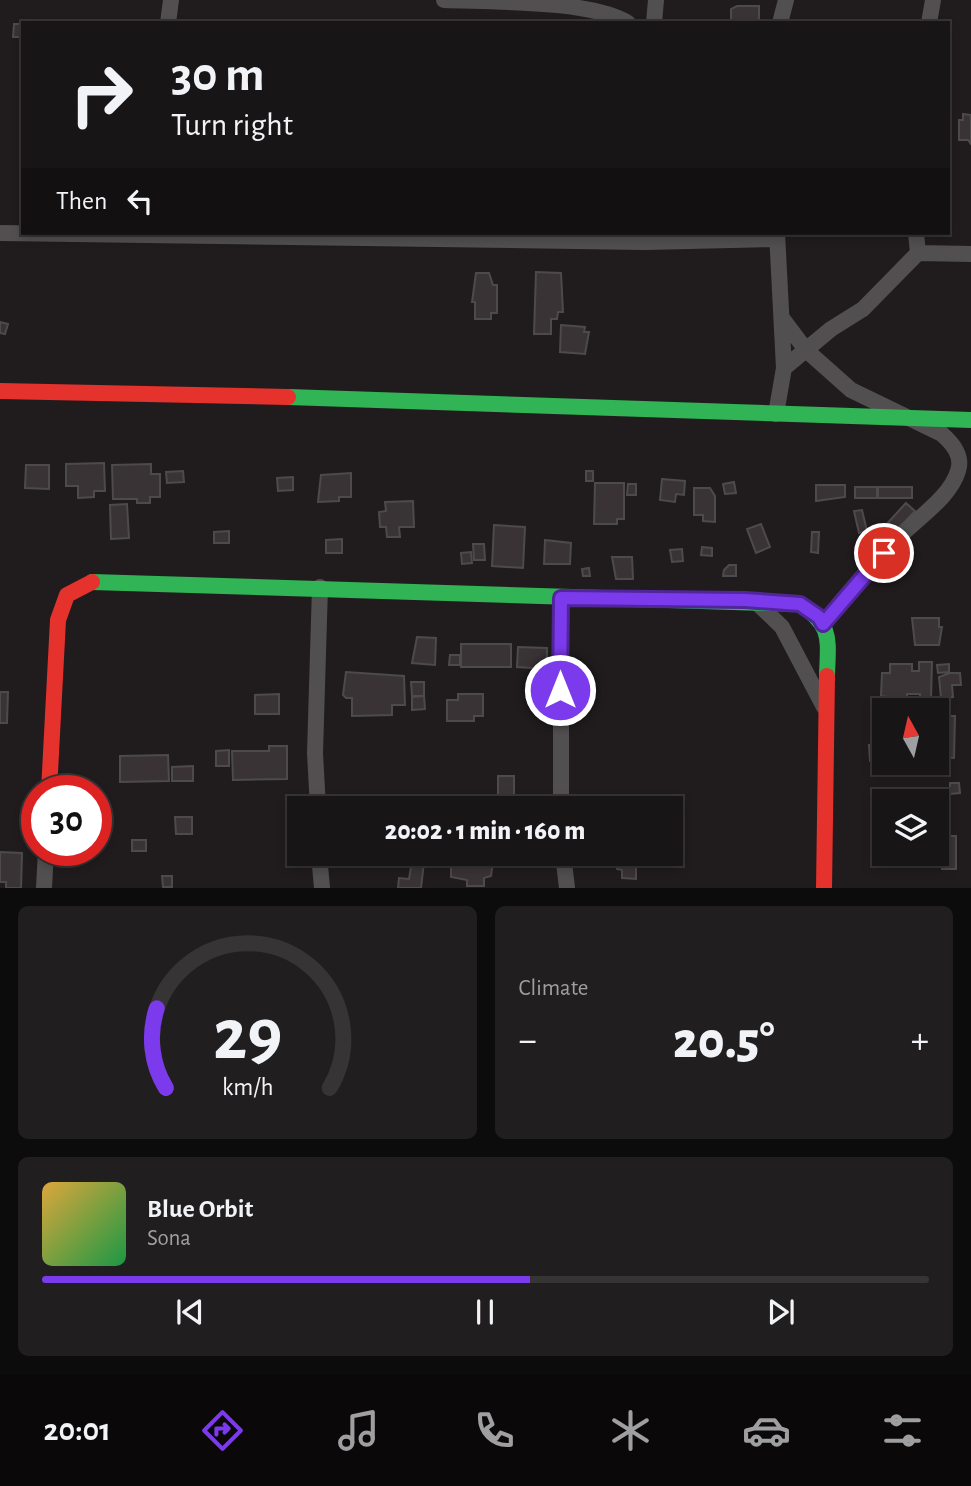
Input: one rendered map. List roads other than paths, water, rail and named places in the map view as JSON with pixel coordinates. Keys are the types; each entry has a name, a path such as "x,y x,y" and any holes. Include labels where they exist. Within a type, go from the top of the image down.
{"street":[{"path":"168,21 171,0"},
{"path":"444,0 566,4 614,12 625,21"},
{"path":"654,21 656,0"},
{"path":"781,21 786,0"},
{"path":"929,21 933,0"},
{"path":"0,233 21,233"},
{"path":"396,235 777,236 784,368 776,414"},
{"path":"916,235 918,253"},
{"path":"784,368 831,329 863,309 918,253 971,254"},
{"path":"782,318 806,350 850,390 942,434 954,444 965,464 952,483 900,536 823,624"},
{"path":"0,391 387,399 971,420"},
{"path":"50,775 58,620 67,595 91,582 320,587 561,598 800,604 819,617 828,634 829,718 824,887"},
{"path":"318,796 316,722 320,587"},
{"path":"561,598 561,796"},
{"path":"755,601 782,627 829,718"},
{"path":"44,887 45,866"},
{"path":"320,866 322,887"},
{"path":"564,866 567,887"}]}
